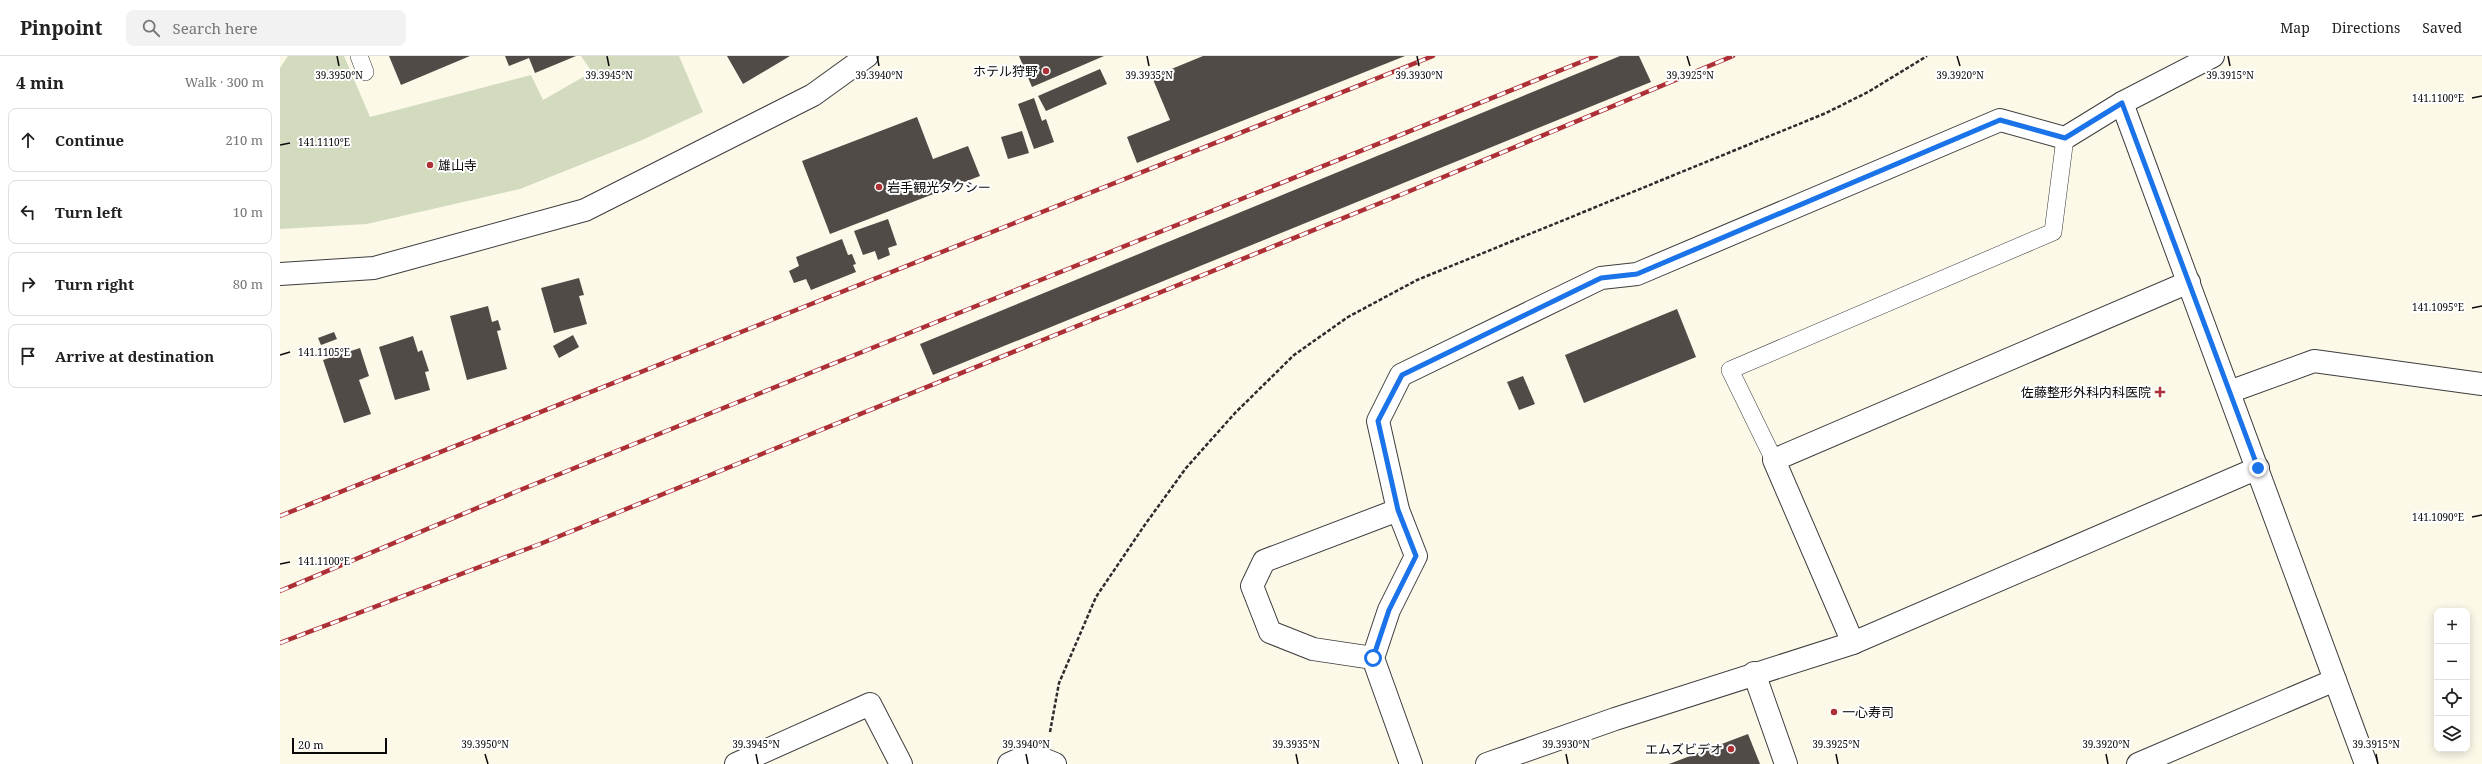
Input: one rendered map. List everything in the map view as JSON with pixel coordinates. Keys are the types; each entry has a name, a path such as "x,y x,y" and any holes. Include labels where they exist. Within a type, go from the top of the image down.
{"street":[{"path":"280,274 374,268 585,210 813,95 867,56"},
{"path":"1411,764 1373,658 1389,610 1416,556 1398,510 1378,421 1402,375 1601,278 1637,274 2000,120 2065,138 2122,103 2213,56"},
{"path":"2122,103 2366,764"},
{"path":"1853,642 1774,460 2189,282"},
{"path":"2229,392 2314,362 2482,384"},
{"path":"1487,764 1754,673 1853,642 2258,468"},
{"path":"1373,658 1313,649 1270,632 1252,586 1264,561 1398,510"},
{"path":"1754,673 1786,764"},
{"path":"2138,764 2335,680"},
{"path":"736,764 870,704 901,764"},
{"path":"1009,764 1032,754 1055,764"}],"lane":[{"path":"359,56 365,72"},
{"path":"1774,460 1730,370 2053,232 2065,138"}],"green space":[{"name":"雄山寺","path":"288,56 344,56 370,117 531,75 543,100 592,72 581,56 679,56 703,112 640,141 520,189 367,224 280,229 280,68"}],"building":[{"path":"389,56 470,56 401,85"},
{"path":"505,56 576,56 535,73 529,58 509,66"},
{"path":"727,56 790,56 743,84"},
{"name":"ホテル狩野","path":"1019,56 1104,56 1032,87"},
{"path":"1203,56 1405,56 1137,163 1127,137 1170,120 1152,77"},
{"path":"1620,56 1639,56 1651,82 933,375 920,344"},
{"path":"1100,69 1107,84 1046,111 1038,96"},
{"path":"1034,98 1042,121 1046,119 1054,142 1034,149 1018,104"},
{"path":"917,117 933,159 968,146 980,176 830,234 802,161"},
{"path":"1022,131 1029,153 1008,159 1001,137"},
{"path":"888,219 897,245 888,248 890,255 878,260 875,251 863,255 854,231"},
{"path":"842,239 848,255 852,254 856,264 853,265 856,272 811,290 806,279 794,283 789,271 799,266 796,257"},
{"path":"579,278 584,295 579,296 587,324 554,333 541,288"},
{"path":"488,306 492,322 498,320 501,330 497,331 507,369 467,380 450,316"},
{"path":"1677,309 1696,357 1584,403 1565,355"},
{"path":"334,332 337,339 321,345 318,338"},
{"path":"573,335 579,347 559,358 553,346"},
{"path":"413,336 418,352 422,350 429,371 425,372 430,390 395,400 379,347"},
{"path":"360,348 369,376 359,380 371,414 344,423 323,360"},
{"path":"1523,376 1535,404 1519,410 1507,382"},
{"name":"エムズビデオ","path":"1748,734 1760,764 1669,764"}],"railway":[{"path":"280,516 1433,56"},
{"path":"280,591 520,490 1596,56"},
{"path":"280,643 540,544 1405,193 1733,56"}],"place":[{"name":"ホテル狩野","path":"1046,71"},
{"name":"雄山寺","path":"430,165"},
{"name":"岩手観光タクシー","path":"879,187"},
{"name":"佐藤整形外科内科医院","path":"2160,392"},
{"name":"一心寿司","path":"1834,712"},
{"name":"エムズビデオ","path":"1731,749"}],"route":[{"path":"1373,658 1389,610 1416,556 1398,510 1378,421 1402,375 1601,278 1637,274 2000,120 2065,138 2122,103 2258,468"}]}
